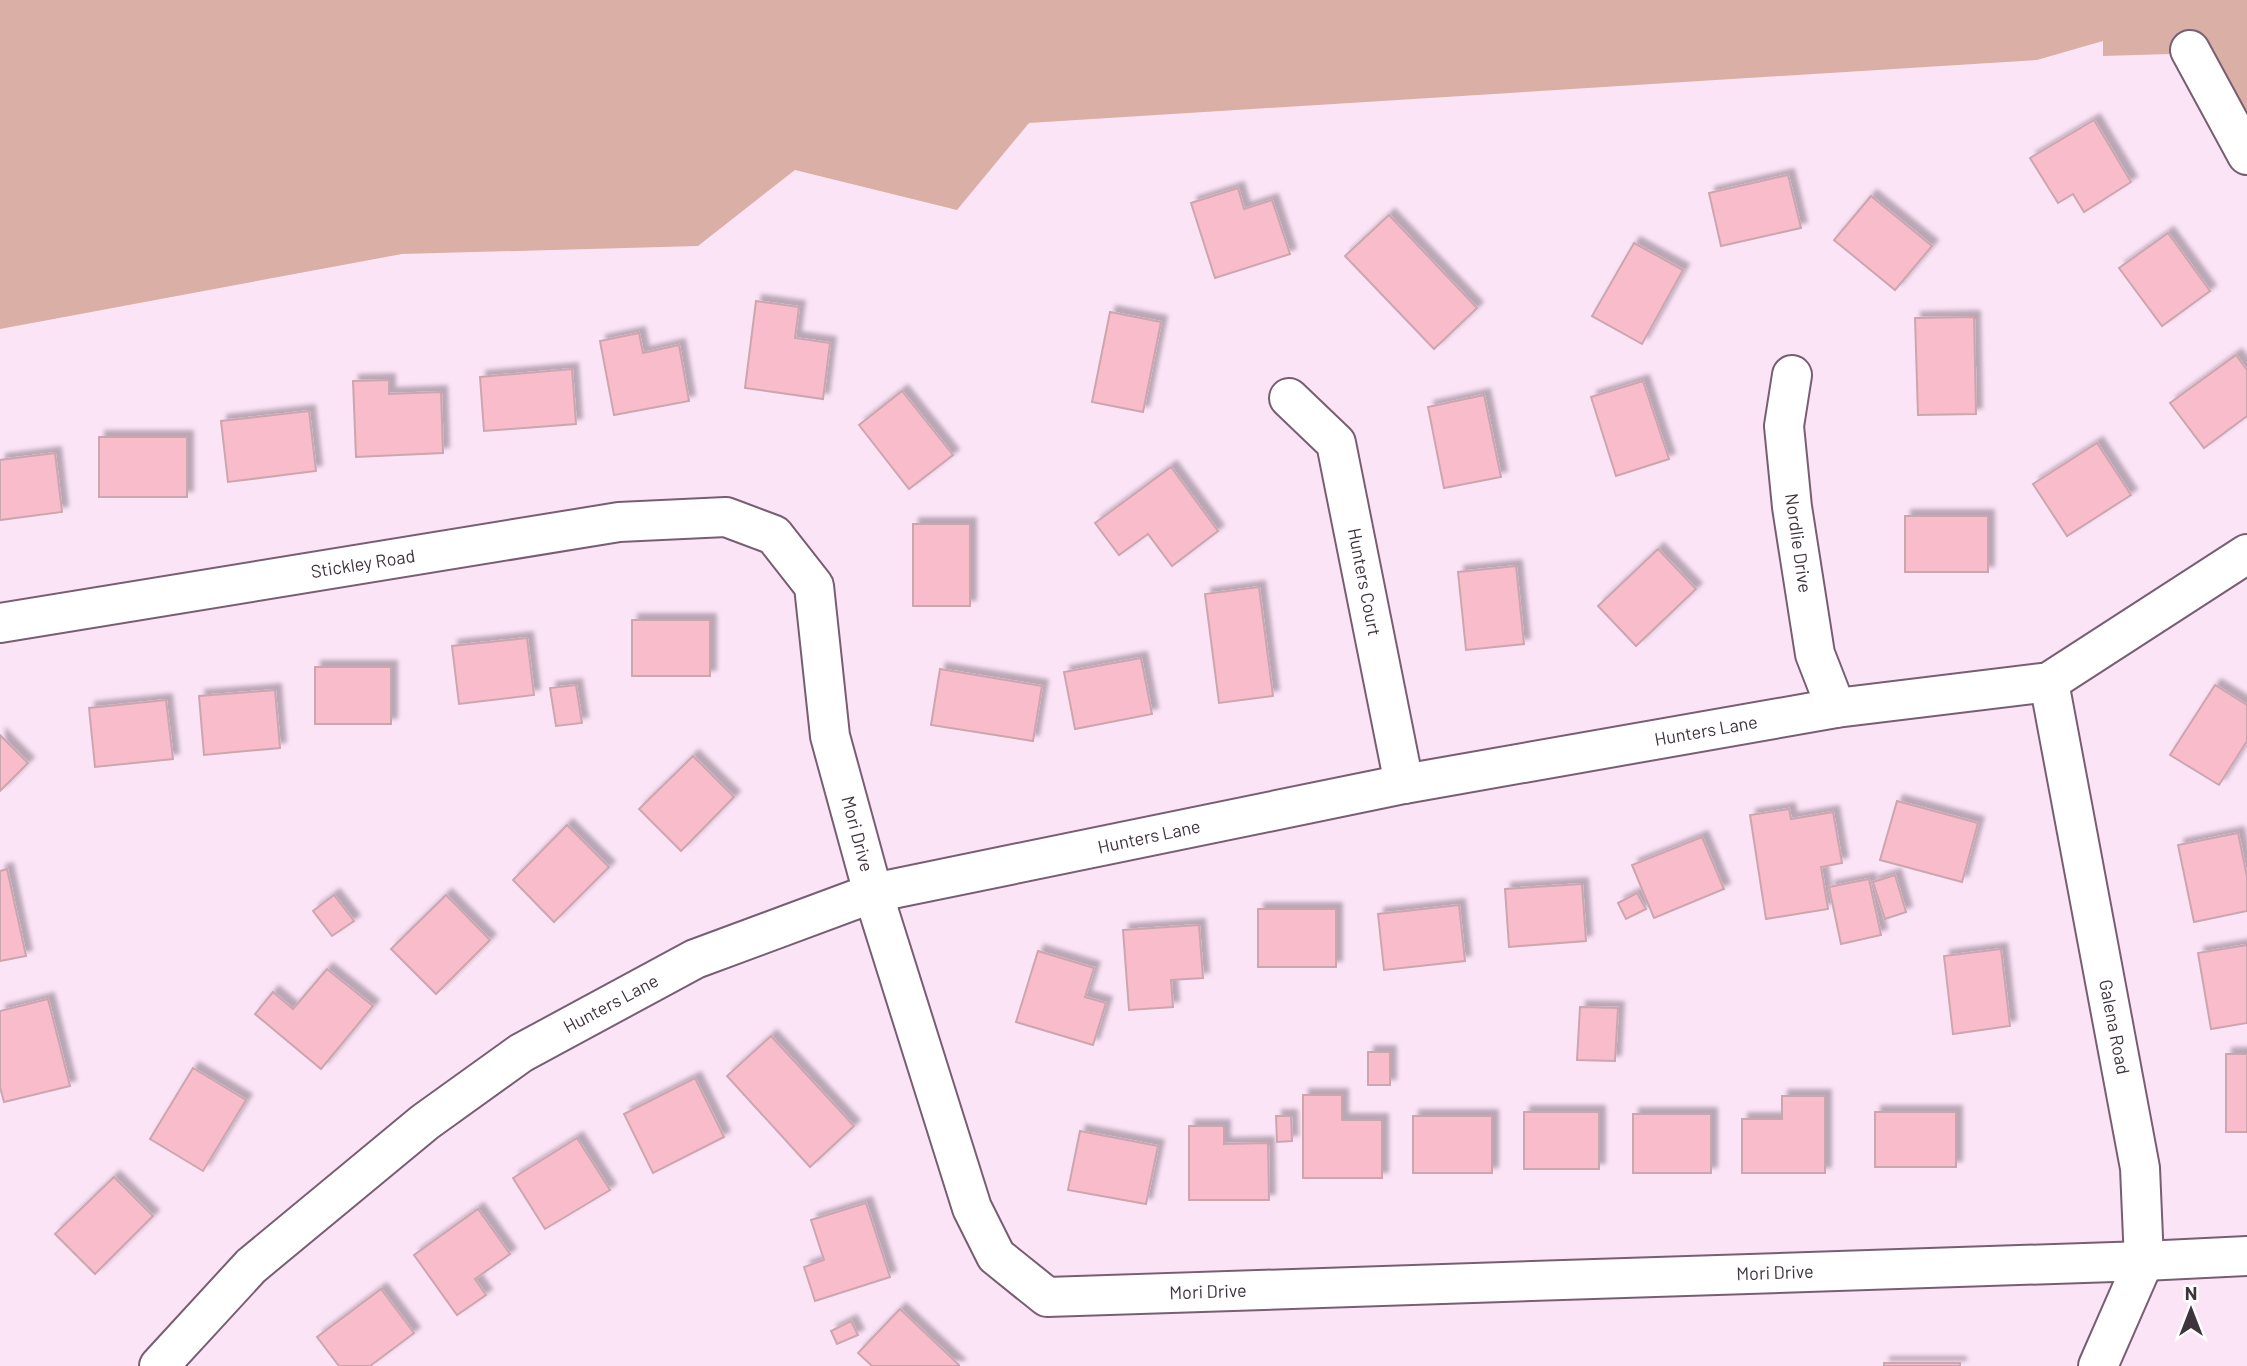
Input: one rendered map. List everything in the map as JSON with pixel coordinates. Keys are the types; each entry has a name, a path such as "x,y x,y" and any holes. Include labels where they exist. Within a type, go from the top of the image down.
{"street":[{"path":"2190,50 2247,155"},
{"name":"Nordlie Drive","path":"1792,375 1784,426 1792,507 1815,654 1836,708"},
{"name":"Hunters Court","path":"1289,398 1336,443 1404,784"},
{"name":"Stickley Road","path":"0,623 620,523 726,517"},
{"name":"Mori Drive","path":"726,517 774,535 814,586 830,736 873,893 972,1208 996,1256 1047,1297 2247,1256"},
{"name":"Hunters Lane","path":"159,1366 251,1266 425,1122 521,1053 695,959 873,893 1404,784 1836,708 2049,682 2247,554"},
{"name":"Galena Road","path":"2049,682 2140,1168 2144,1261 2098,1366"}],"shaded area":[{"path":"0,0 2247,0 2247,112 2205,53 2103,56 2103,41 2037,60 1029,123 957,210 795,170 698,246 402,254 0,329"}],"building":[{"path":"2094,120 2131,182 2084,212 2073,194 2058,203 2030,158"},
{"path":"1788,175 1801,228 1721,246 1709,193"},
{"path":"1238,188 1244,209 1272,200 1290,254 1215,278 1191,203"},
{"path":"1871,196 1932,246 1895,290 1834,240"},
{"path":"1389,215 1477,308 1434,349 1345,256"},
{"path":"2168,233 2210,291 2162,326 2119,268"},
{"path":"1634,243 1683,270 1642,344 1592,316"},
{"path":"756,301 799,307 795,338 830,343 823,399 745,388"},
{"path":"1110,312 1161,322 1143,412 1092,402"},
{"path":"1974,317 1976,414 1918,415 1915,318"},
{"path":"639,333 643,353 679,345 689,401 614,415 600,341"},
{"path":"2236,355 2247,370 2247,416 2204,448 2170,403"},
{"path":"572,369 576,424 484,431 480,377"},
{"path":"389,380 389,394 441,392 443,453 356,457 353,381"},
{"path":"1643,381 1669,459 1616,476 1591,397"},
{"path":"902,391 953,455 909,489 859,425"},
{"path":"1484,395 1501,477 1444,488 1428,407"},
{"path":"309,411 316,471 228,482 221,421"},
{"path":"99,437 187,437 187,497 99,497"},
{"path":"2097,443 2131,495 2067,536 2033,484"},
{"path":"55,453 62,512 0,520 0,460"},
{"path":"1171,467 1218,531 1172,566 1148,534 1119,555 1095,523"},
{"path":"1905,516 1988,516 1988,572 1905,572"},
{"path":"913,524 970,524 970,606 913,606"},
{"path":"1658,549 1696,589 1636,646 1598,606"},
{"path":"1516,566 1524,644 1466,650 1458,572"},
{"path":"1259,587 1273,696 1219,703 1205,594"},
{"path":"632,620 710,620 710,676 632,676"},
{"path":"527,638 534,695 459,704 452,646"},
{"path":"1141,658 1152,714 1075,729 1064,672"},
{"path":"315,667 391,667 391,724 315,724"},
{"path":"940,669 1042,686 1033,741 931,725"},
{"path":"576,685 582,723 556,726 550,688"},
{"path":"2215,685 2247,705 2247,741 2219,785 2170,755"},
{"path":"275,690 280,748 204,755 199,696"},
{"path":"166,700 173,759 95,767 89,708"},
{"path":"0,735 28,763 0,791"},
{"path":"693,756 734,797 681,851 639,809"},
{"path":"1897,801 1978,823 1962,882 1880,860"},
{"path":"1789,809 1791,819 1833,812 1842,863 1821,867 1828,909 1766,919 1750,815"},
{"path":"567,825 609,867 554,922 513,880"},
{"path":"2238,833 2247,877 2247,911 2194,922 2178,845"},
{"path":"1702,837 1724,889 1654,918 1632,865"},
{"path":"7,869 26,956 0,961 0,871"},
{"path":"1895,875 1906,912 1885,919 1873,882"},
{"path":"1869,879 1881,935 1841,944 1829,887"},
{"path":"1582,884 1586,941 1509,947 1505,889"},
{"path":"1637,893 1646,909 1626,919 1618,903"},
{"path":"334,895 354,921 332,936 313,911"},
{"path":"446,895 490,940 436,994 391,949"},
{"path":"1459,905 1465,961 1384,970 1378,914"},
{"path":"1258,909 1336,909 1336,967 1258,967"},
{"path":"1199,925 1203,978 1171,980 1173,1007 1129,1010 1123,930"},
{"path":"2247,945 2247,1023 2211,1029 2198,953"},
{"path":"2001,949 2010,1026 1953,1034 1944,956"},
{"path":"1038,951 1094,968 1085,997 1106,1003 1093,1045 1016,1022"},
{"path":"327,969 373,1006 321,1069 255,1014 273,992 293,1009"},
{"path":"48,999 70,1086 4,1102 0,1087 0,1011"},
{"path":"1580,1007 1618,1008 1615,1061 1577,1060"},
{"path":"771,1036 854,1126 810,1167 727,1076"},
{"path":"1368,1052 1390,1052 1390,1085 1368,1085"},
{"path":"2226,1054 2247,1054 2247,1132 2226,1132"},
{"path":"193,1068 246,1100 203,1171 150,1139"},
{"path":"695,1078 724,1137 653,1173 624,1114"},
{"path":"1303,1095 1342,1095 1342,1120 1382,1120 1382,1178 1303,1178"},
{"path":"1782,1096 1825,1096 1825,1173 1742,1173 1742,1119 1782,1119"},
{"path":"1524,1112 1599,1112 1599,1169 1524,1169"},
{"path":"1875,1112 1956,1112 1956,1167 1875,1167"},
{"path":"1633,1114 1711,1114 1711,1173 1633,1173"},
{"path":"1276,1116 1291,1116 1292,1141 1277,1142"},
{"path":"1413,1116 1492,1116 1492,1173 1413,1173"},
{"path":"1189,1126 1224,1126 1224,1144 1268,1143 1269,1200 1189,1200"},
{"path":"1080,1131 1158,1146 1146,1204 1068,1190"},
{"path":"577,1138 610,1190 545,1229 513,1178"},
{"path":"114,1177 153,1216 95,1274 55,1234"},
{"path":"866,1203 890,1277 815,1301 804,1267 824,1260 811,1220"},
{"path":"478,1209 510,1254 475,1279 486,1295 457,1315 414,1255"},
{"path":"381,1289 414,1333 370,1366 339,1366 317,1337"},
{"path":"900,1309 959,1366 872,1366 858,1353"},
{"path":"851,1321 858,1335 837,1344 831,1331"},
{"path":"1884,1363 1960,1363 1960,1366 1884,1366"}]}
